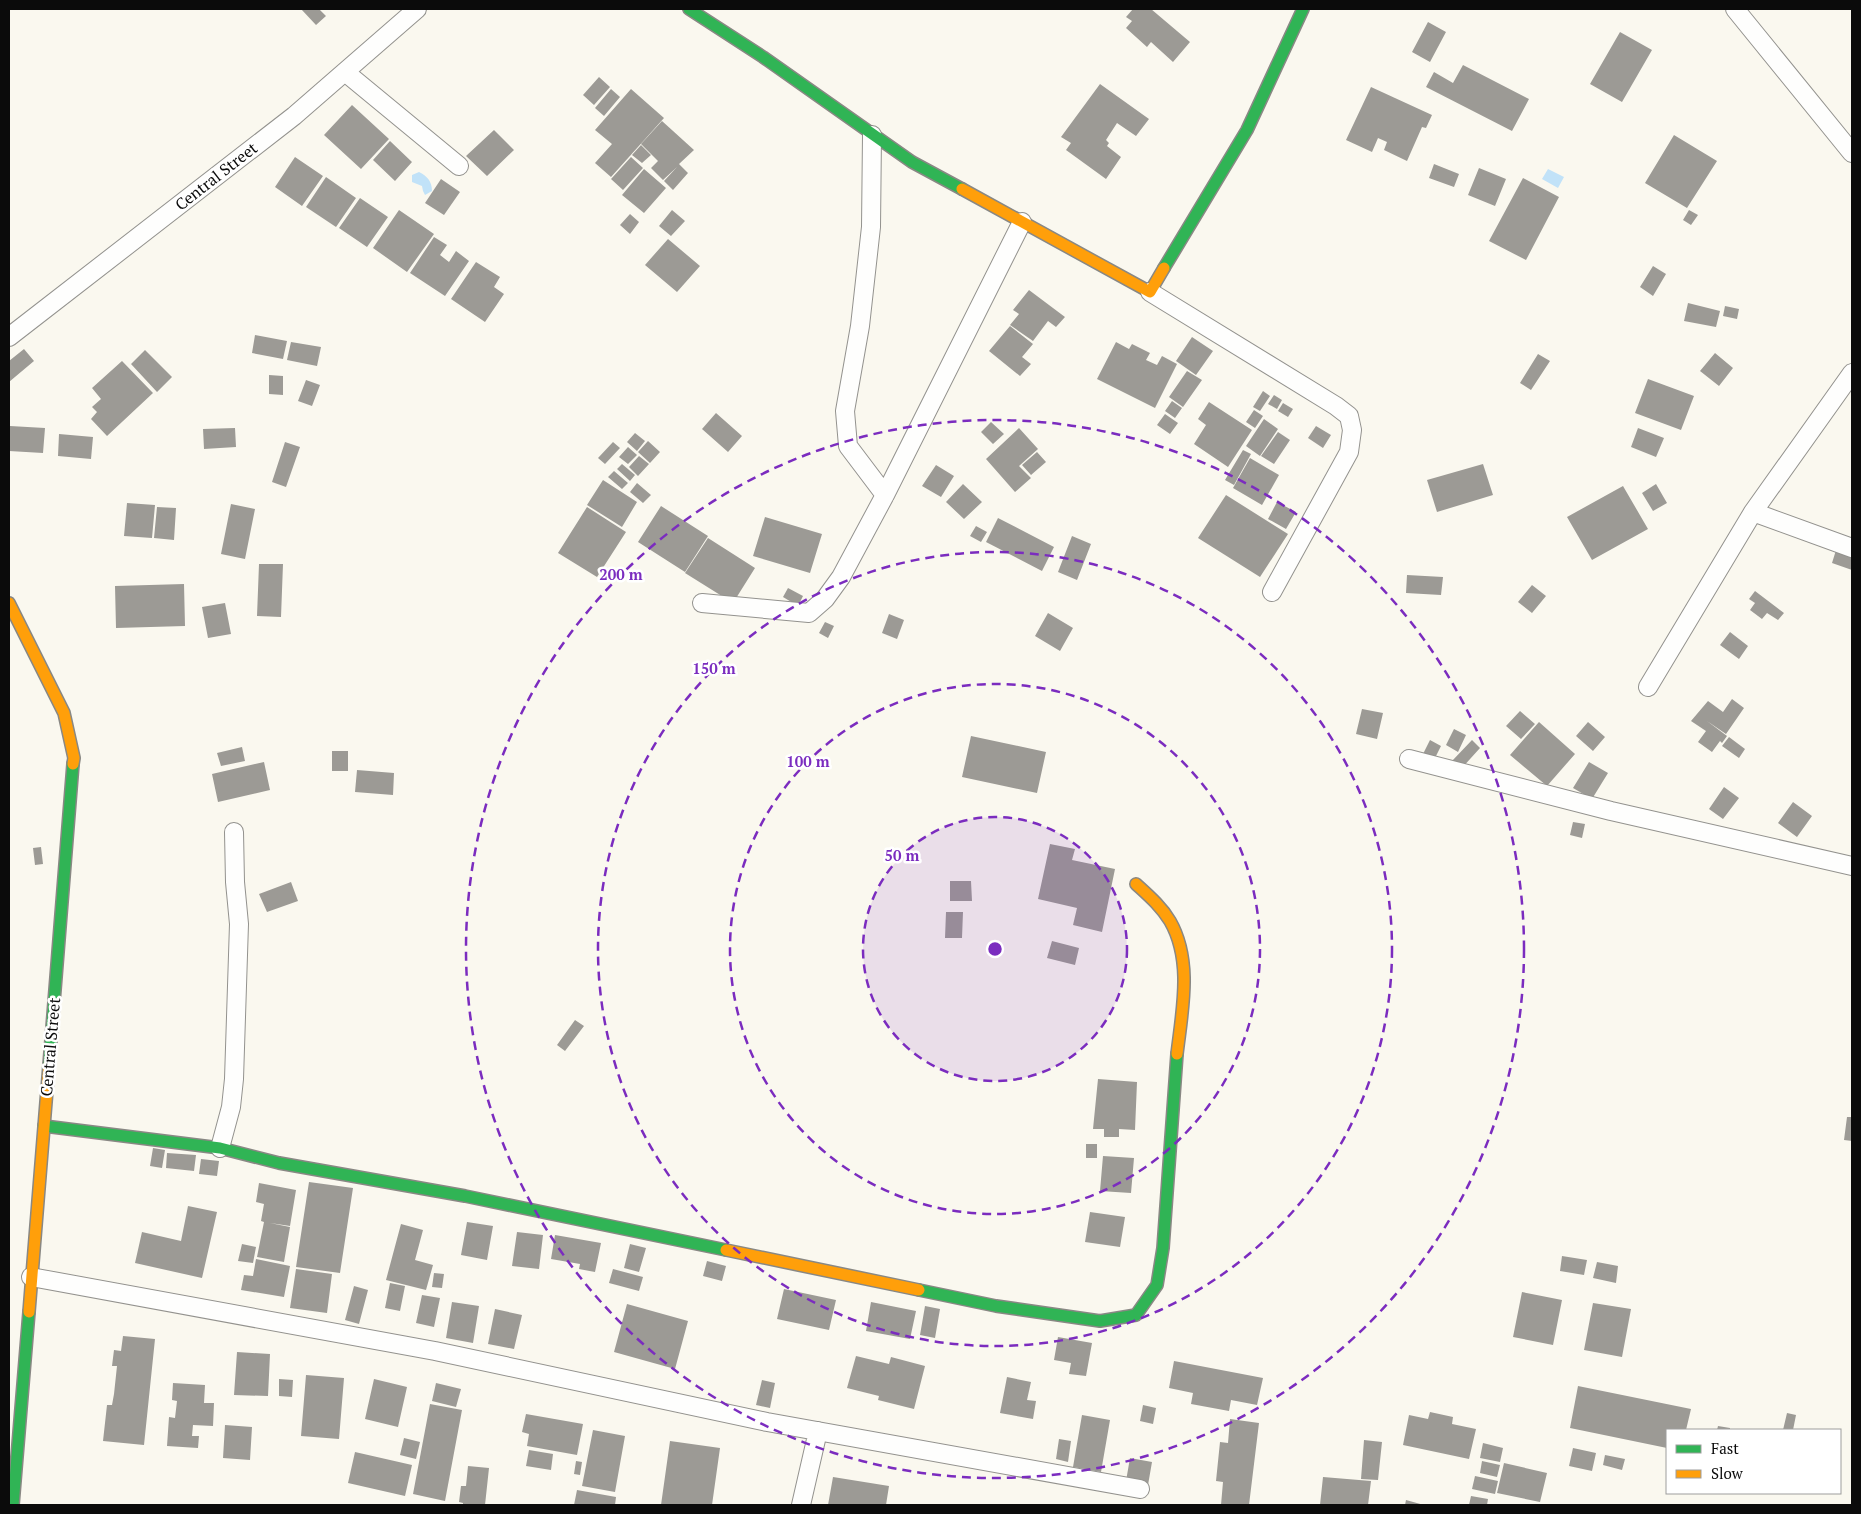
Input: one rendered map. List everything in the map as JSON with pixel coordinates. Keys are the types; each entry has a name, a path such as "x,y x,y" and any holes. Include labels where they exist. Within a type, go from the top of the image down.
{"street":[{"name":"Central Street","path":"9,336 294,116 417,9"},
{"path":"689,9 763,57 912,162 1150,292 1336,406 1349,416 1352,430 1349,452 1272,592"},
{"path":"1150,292 1248,130 1304,9"},
{"path":"1735,9 1852,153"},
{"path":"345,72 459,166"},
{"path":"872,135 871,226 860,326 845,411 848,446 885,495"},
{"path":"702,603 809,613 826,599 885,495 1022,222"},
{"path":"1648,687 1753,512 1852,373"},
{"path":"1753,512 1852,548"},
{"name":"Central Street","path":"11,612 64,713 74,758 31,1277 12,1462 13,1505"},
{"path":"1409,759 1611,811 1852,866"},
{"path":"220,1148 231,1108 234,1079 239,924 234,882 234,832"},
{"path":"44,1126 220,1148 279,1163 465,1196 996,1306 1100,1321 1136,1315 1158,1285 1163,1248 1184,984 1184,967 1177,937 1170,921 1157,903 1136,884"},
{"path":"31,1277 435,1351 641,1396 818,1431 1140,1489"},
{"path":"801,1505 818,1431"}],"water":[{"path":"1548,169 1564,177 1558,188 1542,179"},
{"path":"419,172 427,177 431,184 432,191 425,195 422,186 412,182 412,175"}],"building":[{"path":"301,9 319,9 326,16 316,25"},
{"path":"1133,9 1151,9 1190,42 1173,62 1151,42 1147,47 1126,28 1132,21 1126,17"},
{"path":"1428,22 1446,32 1430,62 1412,52"},
{"path":"1620,32 1652,50 1622,102 1590,84"},
{"path":"1463,65 1529,99 1512,131 1426,87 1434,72 1453,83"},
{"path":"599,77 610,87 594,105 583,95"},
{"path":"1100,84 1149,119 1136,136 1117,123 1106,140 1109,143 1107,146 1121,157 1106,179 1066,150 1071,143 1061,137"},
{"path":"1371,87 1432,115 1426,128 1422,127 1407,161 1384,150 1387,142 1378,138 1372,152 1346,140"},
{"path":"611,89 620,97 604,116 595,108"},
{"path":"631,89 664,118 611,177 595,163 612,144 595,130"},
{"path":"352,105 389,139 361,169 324,135"},
{"path":"662,121 694,150 679,164 688,173 673,190 664,181 677,167 663,180 651,168 658,161 641,144"},
{"path":"494,130 514,150 487,176 466,156"},
{"path":"1674,135 1717,161 1687,208 1645,183"},
{"path":"390,141 412,162 395,181 373,160"},
{"path":"641,145 651,155 642,163 632,155"},
{"path":"295,157 323,176 302,206 275,187"},
{"path":"631,157 643,168 623,190 611,179"},
{"path":"1434,164 1459,174 1454,187 1429,178"},
{"path":"1479,168 1506,179 1495,206 1468,195"},
{"path":"644,169 666,188 644,213 622,195"},
{"path":"326,177 356,198 336,227 306,207"},
{"path":"1523,178 1559,197 1526,260 1489,241"},
{"path":"441,179 460,192 444,215 425,203"},
{"path":"360,198 388,217 367,247 339,228"},
{"path":"399,210 434,234 407,272 373,248"},
{"path":"672,210 685,221 671,236 659,226"},
{"path":"1689,210 1698,215 1691,225 1683,220"},
{"path":"630,214 639,222 630,234 620,225"},
{"path":"434,237 447,245 440,255 449,262 456,251 469,261 445,296 410,273"},
{"path":"668,239 700,266 677,292 645,265"},
{"path":"476,262 500,277 494,287 504,294 485,322 451,299"},
{"path":"1653,266 1666,274 1653,296 1640,287"},
{"path":"1029,290 1065,317 1056,327 1048,321 1033,341 1010,325 1019,314 1013,310"},
{"path":"1688,303 1720,311 1716,327 1684,321"},
{"path":"1725,306 1739,309 1737,319 1723,316"},
{"path":"1010,326 1033,344 1022,357 1031,364 1020,376 989,351"},
{"path":"255,335 287,341 283,359 252,353"},
{"path":"1192,337 1213,351 1196,375 1176,361"},
{"path":"291,342 321,347 317,366 287,360"},
{"path":"1116,342 1129,349 1132,344 1150,353 1146,360 1157,365 1162,356 1177,364 1155,408 1097,379"},
{"path":"24,349 34,361 9,382 9,361"},
{"path":"145,350 172,377 157,392 131,364"},
{"path":"1715,353 1733,368 1719,386 1700,371"},
{"path":"1538,354 1550,361 1531,390 1520,383"},
{"path":"122,361 153,393 107,436 91,419 97,412 92,407 101,399 92,388"},
{"path":"1187,371 1202,380 1183,407 1169,397"},
{"path":"269,375 283,376 283,395 269,394"},
{"path":"1648,379 1694,396 1681,430 1635,413"},
{"path":"306,380 320,385 312,406 298,401"},
{"path":"1263,391 1270,396 1260,411 1253,407"},
{"path":"1274,395 1282,400 1277,409 1268,404"},
{"path":"1172,401 1182,408 1175,418 1165,411"},
{"path":"1209,402 1252,430 1228,467 1194,444 1206,425 1198,419"},
{"path":"1283,403 1293,409 1288,417 1278,411"},
{"path":"1254,410 1263,416 1255,428 1246,422"},
{"path":"716,413 742,436 728,452 702,429"},
{"path":"1165,414 1178,423 1170,434 1157,425"},
{"path":"1264,419 1278,429 1260,456 1246,446"},
{"path":"991,422 1004,434 993,444 981,432"},
{"path":"10,426 45,428 43,453 9,451"},
{"path":"1316,426 1331,435 1323,448 1308,438"},
{"path":"235,428 236,447 204,449 203,429"},
{"path":"1019,428 1038,449 1019,466 1031,478 1015,492 986,459"},
{"path":"1638,428 1664,438 1656,457 1631,447"},
{"path":"1278,432 1290,440 1274,464 1261,456"},
{"path":"635,433 645,441 637,451 627,442"},
{"path":"59,434 93,437 91,459 58,456"},
{"path":"648,441 660,452 650,463 638,452"},
{"path":"285,442 300,447 286,487 272,482"},
{"path":"613,442 620,448 605,464 598,458"},
{"path":"628,447 637,455 628,464 619,457"},
{"path":"1243,450 1251,454 1234,485 1225,480"},
{"path":"1037,452 1046,462 1031,475 1022,465"},
{"path":"639,456 649,464 638,476 629,467"},
{"path":"1250,458 1279,475 1262,505 1233,488"},
{"path":"622,464 635,475 630,481 617,469"},
{"path":"1483,464 1493,495 1437,512 1427,480"},
{"path":"936,465 954,476 941,497 922,486"},
{"path":"614,471 628,483 622,489 608,477"},
{"path":"603,480 637,502 622,527 587,505"},
{"path":"637,483 651,495 643,503 630,492"},
{"path":"963,484 982,502 964,519 946,502"},
{"path":"1656,484 1667,503 1653,511 1642,493"},
{"path":"1623,486 1648,529 1592,560 1567,517"},
{"path":"1226,495 1288,534 1260,577 1198,538"},
{"path":"1277,502 1296,512 1286,529 1268,519"},
{"path":"127,503 155,505 152,538 124,536"},
{"path":"231,504 255,509 245,559 221,554"},
{"path":"661,506 708,536 685,572 638,542"},
{"path":"157,507 176,508 174,540 154,538"},
{"path":"587,507 626,532 597,577 558,553"},
{"path":"765,517 822,534 810,573 753,556"},
{"path":"998,518 1054,547 1042,571 986,542"},
{"path":"976,526 987,532 981,542 970,536"},
{"path":"1072,536 1091,544 1077,580 1058,572"},
{"path":"708,538 755,568 733,603 685,573"},
{"path":"1837,547 1852,552 1852,570 1832,563"},
{"path":"259,564 283,564 281,617 257,616"},
{"path":"1407,575 1443,577 1441,595 1406,593"},
{"path":"184,584 185,626 116,628 115,586"},
{"path":"1532,585 1546,596 1532,613 1518,602"},
{"path":"788,588 803,596 798,606 783,597"},
{"path":"1755,591 1784,613 1778,620 1767,613 1762,619 1750,610 1755,603 1749,599"},
{"path":"225,603 231,634 208,638 202,607"},
{"path":"1048,613 1073,628 1060,651 1035,636"},
{"path":"889,614 904,620 897,639 882,633"},
{"path":"825,622 834,626 828,638 819,633"},
{"path":"1730,632 1748,646 1739,659 1720,645"},
{"path":"1732,699 1744,708 1726,734 1707,721 1727,736 1722,743 1720,741 1712,752 1698,742 1706,731 1691,721 1708,701 1723,712"},
{"path":"1362,709 1383,713 1377,739 1356,734"},
{"path":"1520,711 1535,724 1521,739 1506,726"},
{"path":"1539,722 1575,754 1547,786 1510,755"},
{"path":"1588,722 1605,737 1593,751 1576,736"},
{"path":"1454,729 1466,735 1458,752 1446,745"},
{"path":"971,736 1046,752 1037,793 962,777"},
{"path":"1729,737 1745,749 1739,758 1722,746"},
{"path":"1430,740 1441,746 1433,762 1422,756"},
{"path":"1472,740 1480,748 1461,769 1452,761"},
{"path":"242,747 245,761 221,766 217,753"},
{"path":"332,751 348,751 348,771 332,771"},
{"path":"264,762 270,790 218,802 212,774"},
{"path":"1589,762 1608,773 1592,799 1573,788"},
{"path":"357,770 394,773 393,795 355,792"},
{"path":"1724,787 1739,798 1723,819 1709,809"},
{"path":"1793,802 1812,816 1797,837 1778,823"},
{"path":"1573,822 1585,824 1582,838 1570,835"},
{"path":"1050,844 1075,849 1072,860 1115,869 1102,932 1073,925 1077,908 1038,899"},
{"path":"41,847 43,864 35,865 33,848"},
{"path":"950,881 971,881 972,901 950,901"},
{"path":"291,882 298,901 267,912 259,894"},
{"path":"946,912 963,912 962,938 945,938"},
{"path":"1052,941 1079,948 1075,965 1047,958"},
{"path":"575,1020 584,1026 565,1051 557,1045"},
{"path":"1098,1079 1137,1082 1135,1130 1119,1129 1119,1137 1104,1137 1104,1129 1093,1129"},
{"path":"1847,1117 1852,1117 1852,1141 1844,1140"},
{"path":"1086,1144 1097,1144 1097,1158 1086,1158"},
{"path":"153,1148 165,1150 162,1168 150,1166"},
{"path":"167,1153 196,1155 194,1171 166,1168"},
{"path":"1103,1156 1134,1158 1131,1193 1100,1191"},
{"path":"201,1159 219,1161 217,1176 199,1174"},
{"path":"309,1182 353,1188 340,1273 296,1267"},
{"path":"259,1183 296,1190 290,1226 270,1223 290,1227 284,1262 257,1257 264,1222 261,1221 264,1204 256,1202"},
{"path":"188,1206 217,1212 202,1278 135,1263 142,1232 181,1241"},
{"path":"1090,1212 1125,1217 1120,1247 1085,1242"},
{"path":"467,1222 493,1226 487,1260 461,1255"},
{"path":"401,1224 423,1230 415,1260 433,1265 426,1290 386,1280"},
{"path":"517,1232 543,1235 539,1269 512,1266"},
{"path":"555,1235 601,1243 595,1272 579,1269 580,1264 551,1259"},
{"path":"242,1244 256,1247 253,1263 238,1261"},
{"path":"630,1244 646,1248 639,1272 624,1268"},
{"path":"1562,1256 1587,1260 1584,1275 1560,1271"},
{"path":"256,1259 290,1266 284,1297 241,1290 244,1275 253,1276"},
{"path":"707,1261 726,1266 722,1281 703,1276"},
{"path":"1597,1262 1618,1266 1616,1283 1593,1278"},
{"path":"296,1269 332,1274 327,1313 290,1308"},
{"path":"613,1269 643,1277 639,1291 609,1283"},
{"path":"434,1273 444,1274 442,1288 432,1287"},
{"path":"390,1283 405,1286 400,1311 385,1308"},
{"path":"354,1286 368,1290 359,1324 345,1320"},
{"path":"784,1289 836,1300 829,1330 777,1319"},
{"path":"1522,1292 1562,1300 1553,1345 1513,1337"},
{"path":"422,1295 440,1298 434,1327 416,1323"},
{"path":"452,1302 479,1306 473,1343 446,1338"},
{"path":"871,1302 916,1311 910,1339 866,1331"},
{"path":"1593,1303 1631,1309 1622,1357 1584,1350"},
{"path":"627,1304 688,1321 675,1369 614,1352"},
{"path":"925,1306 940,1309 935,1338 920,1335"},
{"path":"495,1309 522,1315 514,1349 488,1344"},
{"path":"123,1336 155,1339 144,1445 103,1441 107,1405 112,1405 114,1394 117,1366 112,1366 114,1350 121,1351"},
{"path":"1058,1337 1092,1343 1086,1376 1069,1374 1071,1363 1054,1360"},
{"path":"237,1352 270,1354 268,1396 234,1395"},
{"path":"856,1356 889,1364 891,1357 925,1366 914,1409 878,1400 879,1396 847,1388"},
{"path":"1174,1361 1263,1378 1257,1405 1231,1400 1229,1411 1191,1404 1193,1393 1169,1388"},
{"path":"306,1375 344,1378 339,1439 301,1436"},
{"path":"1007,1377 1031,1382 1027,1400 1036,1401 1033,1419 1000,1413"},
{"path":"279,1379 293,1380 292,1397 279,1396"},
{"path":"374,1379 407,1387 398,1427 365,1419"},
{"path":"762,1380 775,1383 770,1408 756,1405"},
{"path":"173,1383 205,1385 204,1403 214,1403 213,1426 193,1425 192,1436 199,1436 198,1448 167,1446 169,1417 175,1418 177,1401 172,1400"},
{"path":"436,1383 461,1389 456,1407 432,1401"},
{"path":"1578,1386 1691,1409 1686,1429 1666,1429 1666,1448 1570,1428"},
{"path":"430,1404 462,1410 445,1501 413,1494"},
{"path":"1143,1405 1156,1408 1153,1424 1140,1421"},
{"path":"1430,1412 1453,1417 1452,1424 1476,1429 1469,1459 1403,1445 1409,1415 1428,1419"},
{"path":"1787,1413 1796,1415 1793,1429 1783,1429"},
{"path":"526,1414 583,1424 577,1455 527,1446 529,1434 522,1432"},
{"path":"1082,1415 1110,1420 1101,1472 1073,1467"},
{"path":"1230,1419 1259,1423 1249,1505 1221,1505 1223,1482 1216,1481 1220,1442 1228,1443"},
{"path":"225,1425 252,1427 250,1460 223,1458"},
{"path":"1718,1426 1730,1428 1730,1429 1717,1429"},
{"path":"593,1430 625,1436 615,1492 582,1486"},
{"path":"404,1438 420,1442 416,1459 400,1455"},
{"path":"1059,1439 1071,1441 1068,1462 1056,1459"},
{"path":"1364,1440 1382,1442 1378,1480 1361,1479"},
{"path":"670,1441 720,1448 712,1505 661,1505"},
{"path":"1483,1443 1503,1448 1500,1462 1480,1458"},
{"path":"1573,1448 1596,1453 1592,1471 1569,1466"},
{"path":"529,1450 553,1454 551,1470 526,1466"},
{"path":"355,1452 412,1465 405,1496 348,1483"},
{"path":"1605,1455 1625,1459 1622,1470 1603,1465"},
{"path":"1130,1458 1152,1462 1148,1485 1126,1481"},
{"path":"576,1461 582,1462 580,1475 574,1474"},
{"path":"1482,1461 1500,1465 1497,1477 1480,1473"},
{"path":"1504,1463 1547,1473 1540,1502 1497,1493"},
{"path":"468,1466 489,1468 485,1505 463,1505 463,1503 459,1502 461,1486 466,1486"},
{"path":"1475,1476 1498,1481 1495,1494 1472,1489"},
{"path":"833,1477 889,1486 886,1505 828,1505"},
{"path":"1323,1477 1371,1481 1368,1505 1320,1505"},
{"path":"577,1490 616,1497 615,1505 574,1505"},
{"path":"1471,1496 1488,1499 1487,1505 1469,1505"},
{"path":"1406,1500 1424,1505 1405,1505"}],"traffic: fast":[{"path":"689,9 763,57 912,162 962,189"},
{"path":"1164,268 1247,130 1303,9"},
{"path":"49,1065 73,764"},
{"path":"919,1290 996,1306 1100,1321 1136,1315 1157,1285 1163,1248 1177,1054"},
{"path":"44,1126 220,1148 279,1163 465,1196 726,1250"},
{"path":"13,1505 29,1312"}],"traffic: slow":[{"path":"962,189 1150,292 1164,268"},
{"path":"9,603 64,713 74,758 73,764"},
{"path":"1136,884 1154,901 1170,921 1182,953 1184,986 1177,1054"},
{"path":"29,1312 49,1065"},
{"path":"726,1250 919,1290"}]}
